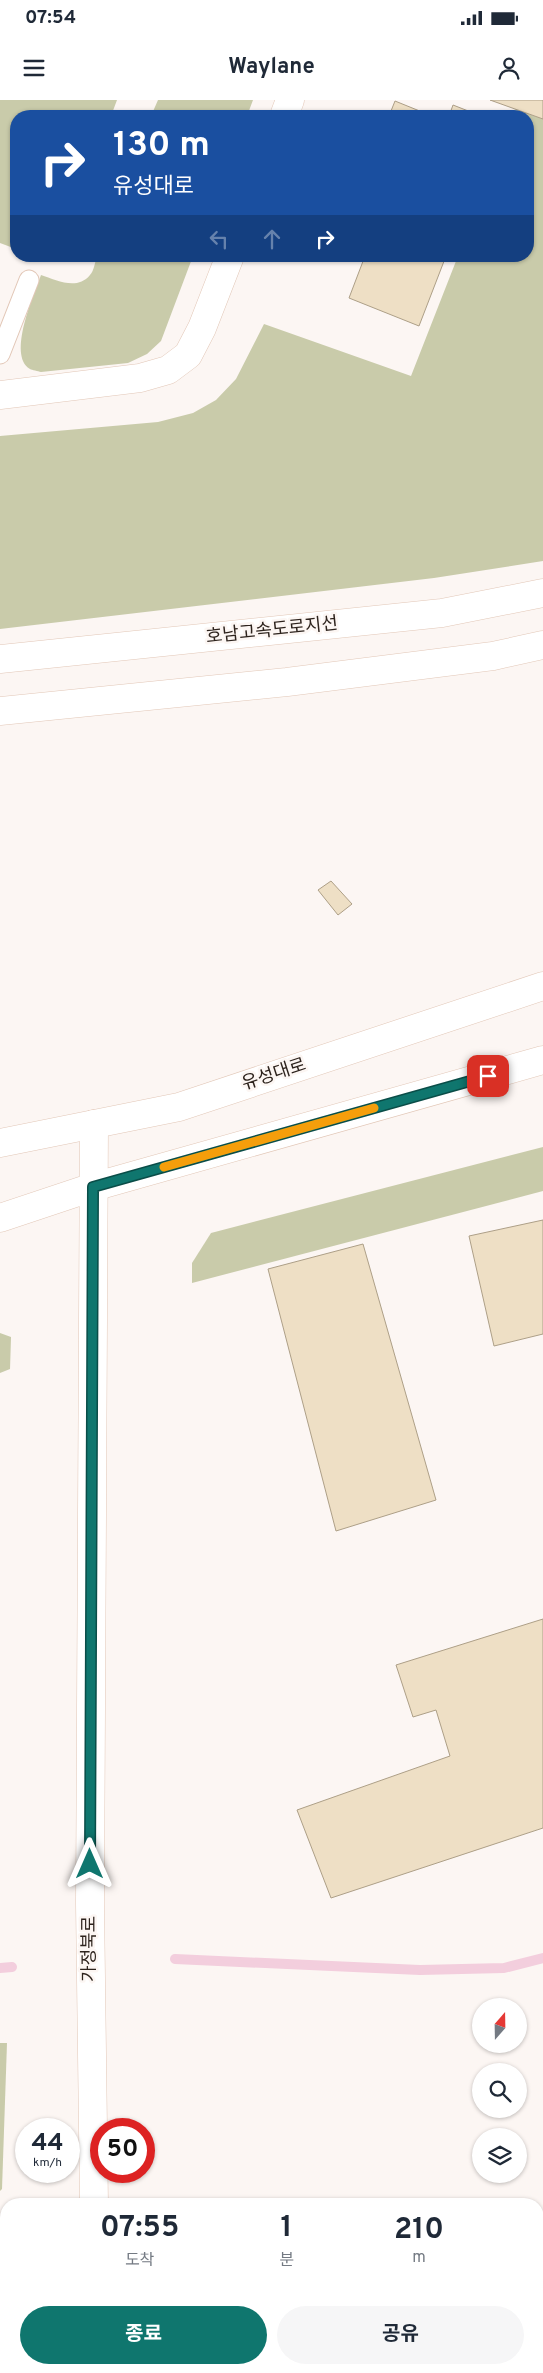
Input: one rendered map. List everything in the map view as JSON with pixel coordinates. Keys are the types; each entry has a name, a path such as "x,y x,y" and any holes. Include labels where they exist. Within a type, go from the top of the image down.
{"main road":[{"path":"0,395 140,378 168,370 188,355 202,328 228,262"},
{"name":"호남고속도로지선","path":"0,659 442,612 543,592"},
{"path":"0,711 287,682 493,656 543,645"},
{"name":"유성대로","path":"0,1143 179,1107 543,986"},
{"path":"0,1218 93,1187 543,1060"},
{"name":"가정북로","path":"94,1124 90,1914 94,2198"}],"lane":[{"path":"0,354 29,280"}],"green space":[{"path":"0,100 117,100 113,110 10,110 10,247 0,243"},
{"path":"158,100 253,100 249,110 154,110"},
{"path":"534,116 543,119 543,561 434,578 0,629 0,436 158,422 193,413 216,400 236,379 264,324 411,376 456,262 534,262"},
{"path":"95,262 191,262 161,341 147,354 128,363 41,372 30,369 24,362 21,351 22,338 28,310 41,275 66,283 73,283 85,280 93,269"},
{"path":"543,1147 543,1191 192,1283 192,1263 211,1233"},
{"path":"0,1333 11,1337 10,1369 0,1373"},
{"path":"0,2043 7,2043 2,2189 0,2191"}],"building":[{"path":"490,100 543,100 543,119 534,116 534,110 515,109"},
{"path":"395,101 417,110 391,110"},
{"path":"453,105 466,110 451,110"},
{"path":"363,262 444,262 419,326 349,298"},
{"path":"331,881 352,904 338,915 318,890"},
{"path":"543,1220 543,1334 494,1346 469,1236"},
{"path":"363,1244 436,1500 336,1531 268,1269"},
{"path":"543,1619 543,1828 331,1898 297,1810 450,1756 436,1710 413,1717 396,1665"}],"waterway":[{"path":"175,1959 420,1970 504,1968 543,1958"},
{"path":"0,1968 12,1967"}],"slow traffic":[{"path":"164,1167 374,1108"}],"route":[{"path":"90,1864 93,1187 488,1076"}]}
